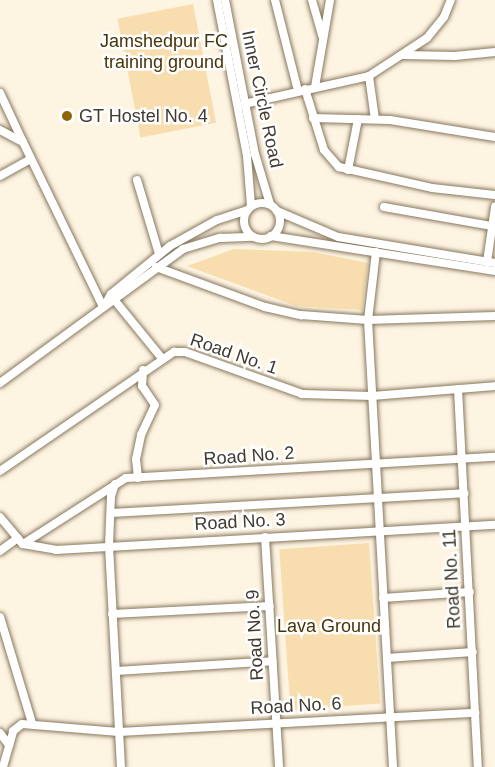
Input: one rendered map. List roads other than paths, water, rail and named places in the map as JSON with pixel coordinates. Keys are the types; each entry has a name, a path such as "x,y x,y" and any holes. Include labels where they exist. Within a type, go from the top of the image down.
{"street":[{"name":"Inner Circle Road","path":"217,0 247,156 249,208"},
{"name":"Inner Circle Road","path":"225,0 244,104 273,208"},
{"path":"275,0 302,90 331,161 348,170 432,188 495,195"},
{"path":"312,0 323,39"},
{"path":"315,87 330,0"},
{"path":"244,104 369,76 427,38 444,17 451,0"},
{"path":"404,55 455,56 495,52"},
{"path":"369,76 375,119"},
{"path":"0,93 31,159 108,300 161,357"},
{"path":"313,118 375,119 495,137"},
{"path":"348,170 358,119"},
{"path":"0,130 23,142"},
{"path":"0,176 31,159"},
{"path":"137,180 159,254"},
{"path":"384,207 492,226"},
{"path":"108,300 159,254 217,220 249,208 273,208 338,237 491,262 495,207"},
{"path":"249,208 243,220 253,237"},
{"path":"271,236 280,220 273,208"},
{"path":"0,383 108,300 156,267 201,241 271,236 495,271"},
{"path":"376,252 368,320 393,767"},
{"path":"156,267 265,307 302,315 368,320 495,316"},
{"name":"Road No. 1","path":"0,471 161,357 185,352 302,394 372,396 495,386"},
{"path":"138,477 136,459 141,435 155,405 142,386 143,370"},
{"name":"Road No. 11","path":"458,388 478,767"},
{"name":"Road No. 2","path":"0,551 21,541 119,480 138,477 495,457"},
{"path":"119,480 113,487 109,546 121,767"},
{"path":"111,513 464,494"},
{"path":"0,517 21,541"},
{"name":"Road No. 3","path":"21,541 56,550 495,525"},
{"name":"Road No. 9","path":"265,537 279,767"},
{"path":"383,598 470,592"},
{"path":"112,614 270,606"},
{"path":"0,617 32,723 22,724 13,731 3,767"},
{"path":"387,658 473,652"},
{"path":"116,671 273,661"},
{"name":"Road No. 6","path":"32,723 119,732 475,713"},
{"path":"0,733 9,745"}],"place":[{"name":"GT Hostel No. 4","path":"67,116"}],"park label":[{"name":"Jamshedpur FC training ground","path":"164,52"},
{"name":"Lava Ground","path":"329,626"}]}
